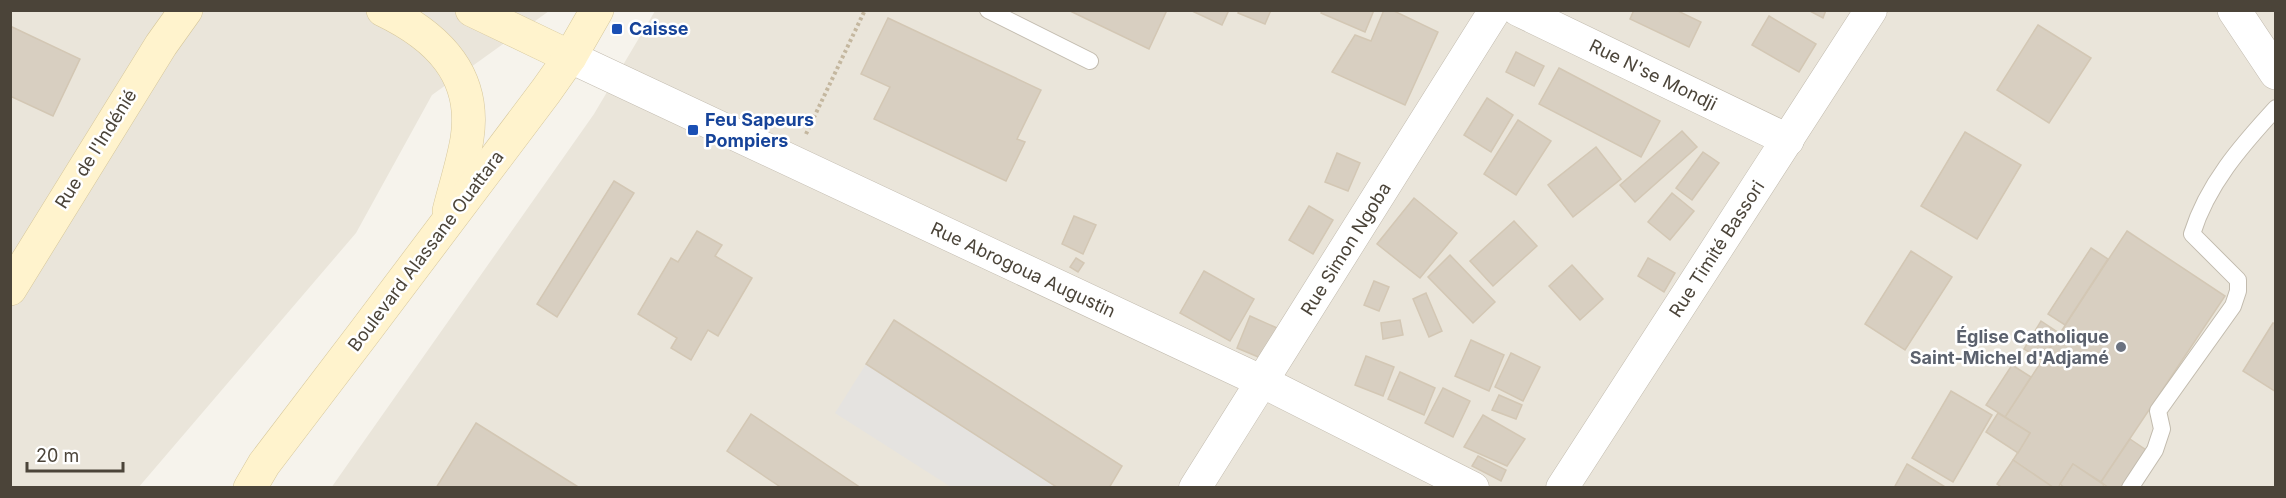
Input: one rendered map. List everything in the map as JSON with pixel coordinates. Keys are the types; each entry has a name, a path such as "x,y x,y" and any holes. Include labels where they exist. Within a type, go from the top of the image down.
{"main road":[{"name":"Rue de l'Indénié","path":"10,289 161,45 186,10"},
{"path":"383,10 425,34 457,70 464,87 468,106 467,138 446,224"},
{"path":"472,10 570,57"},
{"name":"Boulevard Alassane Ouattara","path":"252,480 570,57 597,10"}],"street":[{"name":"Rue Simon Ngoba","path":"1195,488 1495,10"},
{"name":"Rue N'se Mondji","path":"1518,10 1788,140"},
{"name":"Rue Timité Bassori","path":"1562,488 1871,10"},
{"path":"2234,10 2276,73"},
{"name":"Rue Abrogoua Augustin","path":"570,57 1263,382 1473,488"}],"lane":[{"path":"987,10 1090,61"},
{"path":"2130,488 2155,450 2162,429 2158,411 2233,306 2238,291 2238,280 2192,234 2199,212 2235,153 2276,108"}],"path":[{"path":"793,161 865,10"}],"shaded area":[{"path":"10,11 549,11 432,95 356,233 138,488 11,487"},
{"path":"655,11 2275,11 2275,487 331,488 594,114"},
{"path":"866,364 1058,487 951,487 835,413"}],"building":[{"path":"1068,10 1167,10 1149,49"},
{"path":"1190,10 1229,10 1222,25"},
{"path":"1239,10 1271,10 1265,24 1238,13"},
{"path":"1322,10 1374,10 1365,32 1321,13"},
{"path":"1384,10 1392,10 1438,32 1405,105 1332,72 1355,35 1371,41"},
{"path":"1634,10 1676,10 1701,22 1689,47 1630,19"},
{"path":"1808,10 1826,10 1823,18"},
{"path":"1769,16 1816,44 1799,72 1752,45"},
{"path":"888,18 1041,90 1017,139 1025,142 1006,181 874,119 890,87 861,74"},
{"path":"2038,25 2091,58 2049,123 1997,90"},
{"path":"10,26 80,59 53,116 10,96"},
{"path":"1516,52 1544,66 1534,86 1506,72"},
{"path":"1559,68 1660,121 1641,157 1539,104"},
{"path":"1487,98 1513,115 1491,152 1464,135"},
{"path":"1518,120 1551,141 1516,195 1484,174"},
{"path":"1682,131 1697,147 1635,202 1620,185"},
{"path":"1965,132 2021,165 1977,239 1921,206"},
{"path":"1596,147 1621,179 1573,217 1548,185"},
{"path":"1703,152 1719,163 1692,200 1676,188"},
{"path":"1337,153 1360,163 1348,191 1325,182"},
{"path":"614,181 634,193 557,317 537,304"},
{"path":"1672,193 1694,211 1670,240 1648,222"},
{"path":"1414,198 1457,233 1420,278 1377,244"},
{"path":"1309,206 1333,220 1313,254 1289,240"},
{"path":"1074,216 1096,225 1083,254 1062,244"},
{"path":"1514,221 1537,246 1493,286 1470,261"},
{"path":"697,231 722,245 715,256 752,278 718,336 708,330 691,360 671,348 677,338 638,314 671,258 678,262"},
{"name":"Église Catholique Saint-Michel d'Adjamé","path":"2127,231 2225,296 2101,482 2073,464 2058,488 2054,488 2013,460 2030,433 2005,417"},
{"path":"2091,248 2108,259 2065,325 2048,314"},
{"path":"1911,251 1952,277 1905,350 1865,324"},
{"path":"1450,255 1495,302 1473,323 1428,277"},
{"path":"1076,258 1084,263 1078,272 1070,267"},
{"path":"1648,258 1675,273 1664,292 1638,276"},
{"path":"1572,265 1603,299 1580,320 1549,286"},
{"path":"1204,271 1254,299 1230,341 1180,313"},
{"path":"1374,281 1389,287 1379,311 1364,305"},
{"path":"1426,293 1442,331 1429,337 1413,299"},
{"path":"1250,316 1277,328 1263,359 1237,348"},
{"path":"894,320 1122,466 1109,488 1058,488 866,364"},
{"path":"1400,320 1403,335 1383,339 1381,323"},
{"path":"2041,321 2059,333 2042,360 2024,349"},
{"path":"2273,323 2276,324 2276,392 2243,371"},
{"path":"1471,340 1504,355 1489,391 1455,376"},
{"path":"1511,353 1540,367 1523,401 1495,387"},
{"path":"1366,356 1394,367 1383,396 1355,385"},
{"path":"2012,365 2031,377 2005,417 1986,405"},
{"path":"1400,372 1435,388 1424,415 1388,399"},
{"path":"1443,388 1470,401 1453,437 1425,423"},
{"path":"1951,391 1992,415 1953,482 1912,458"},
{"path":"1499,395 1522,405 1516,419 1492,410"},
{"path":"1998,413 2030,433 2018,453 1986,432"},
{"path":"751,414 861,488 782,488 727,451"},
{"path":"1483,415 1525,439 1507,466 1464,447"},
{"path":"476,423 580,488 436,488"},
{"path":"2130,439 2149,452 2125,488 2109,488 2101,482"},
{"path":"1478,456 1506,470 1501,481 1472,466"},
{"path":"2013,460 2054,488 2003,488 1997,484"},
{"path":"1907,464 1947,488 1894,488"},
{"path":"2073,464 2104,485 2102,488 2065,488 2060,484"}],"place":[{"name":"Caisse","path":"617,29"},
{"name":"Feu Sapeurs Pompiers","path":"693,130"},
{"name":"Église Catholique Saint-Michel d'Adjamé","path":"2121,347"}]}
